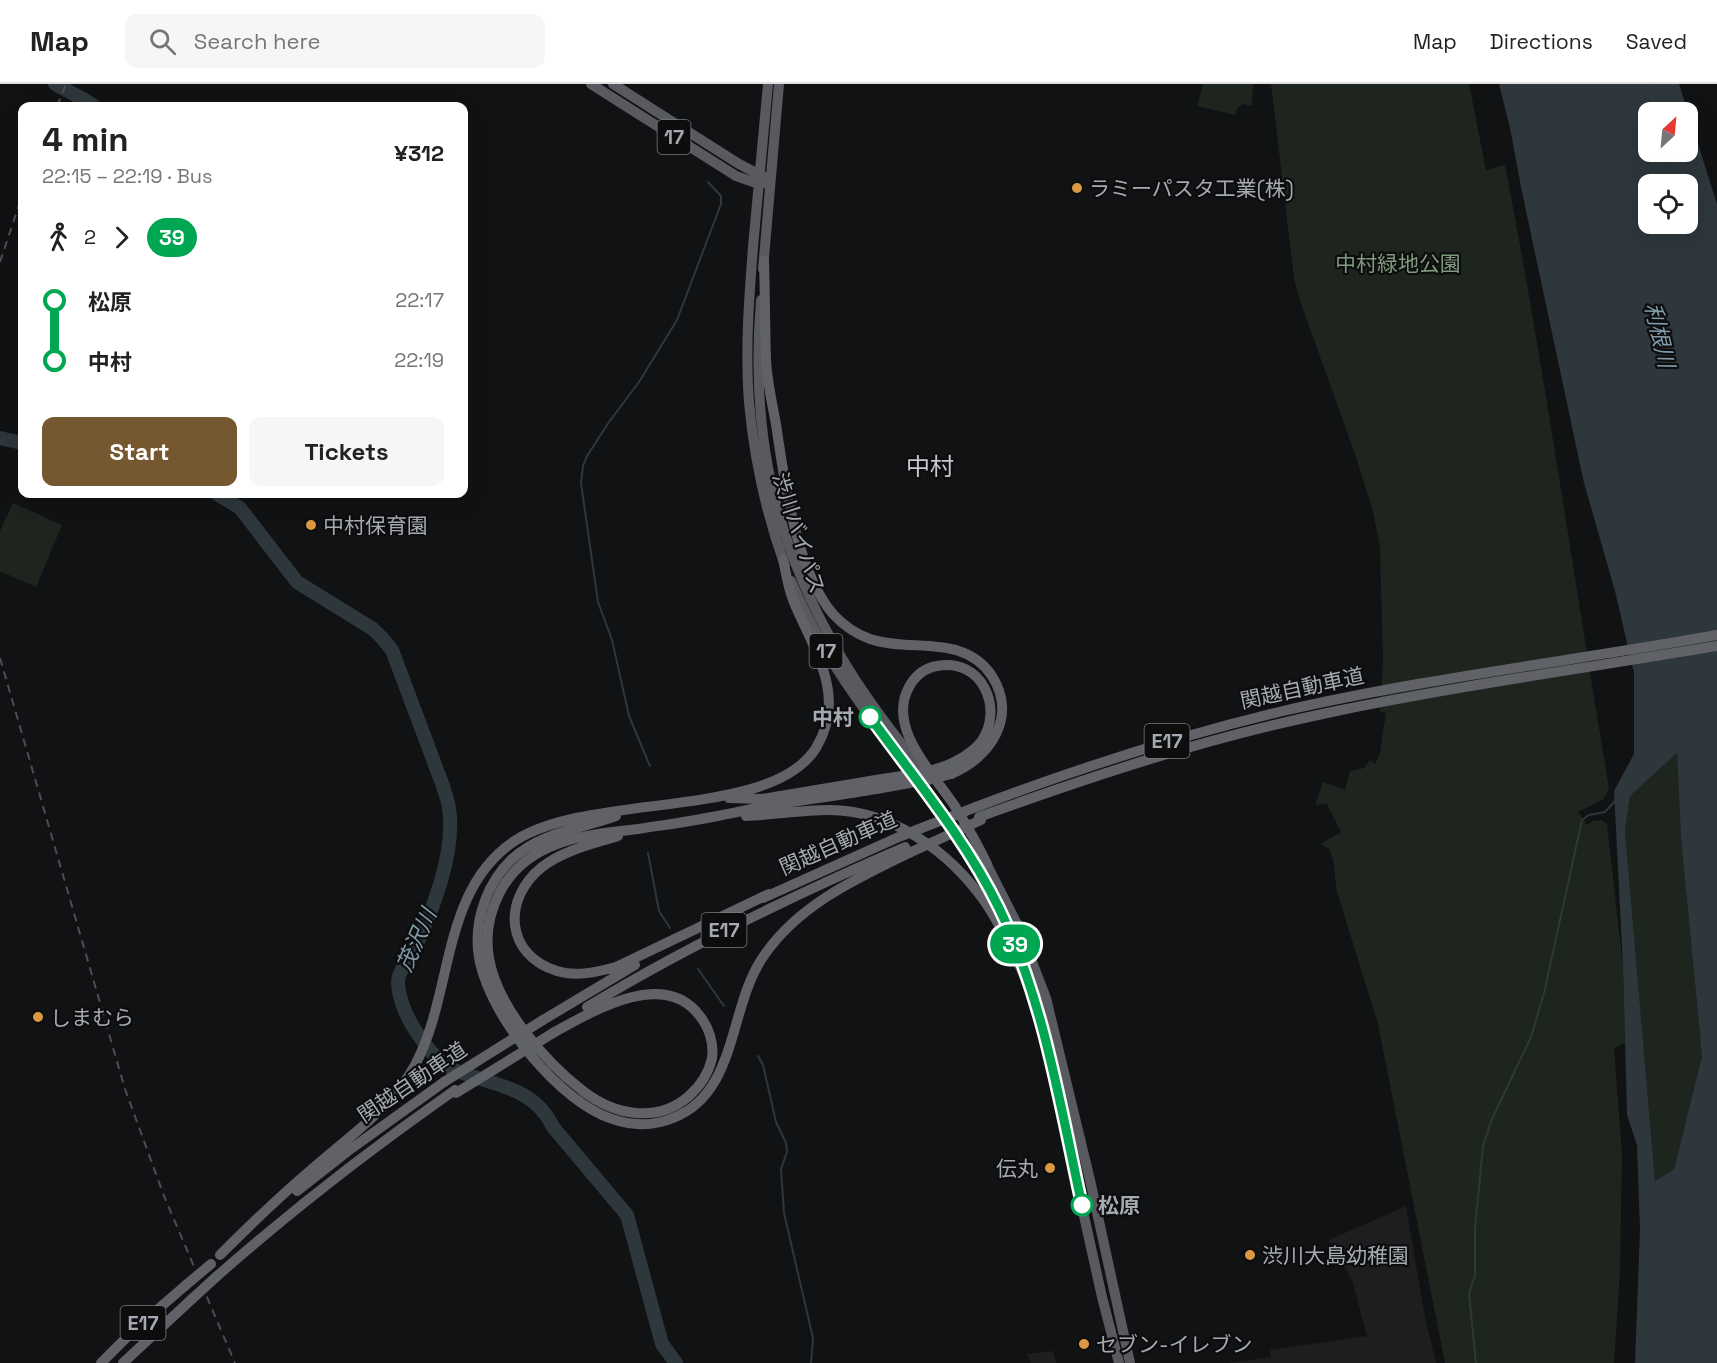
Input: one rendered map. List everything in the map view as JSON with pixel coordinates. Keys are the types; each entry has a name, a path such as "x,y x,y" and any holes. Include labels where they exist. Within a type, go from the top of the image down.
{"highway":[{"name":"17","path":"591,84 736,176 771,182"},
{"name":"17","path":"613,84 759,179"},
{"name":"渋川バイパス","path":"768,84 748,326 749,400 756,459 771,522 802,607 834,664 875,724 944,815 975,863 1000,909 1032,991 1058,1069"},
{"name":"渋川バイパス","path":"779,84 758,348 759,404 768,472 789,549 811,601 841,657 882,718 953,811 987,864 1019,928 1036,969 1046,998 1058,1069"},
{"path":"620,116 622,104"},
{"path":"551,1031 613,1002 641,996 667,996 689,1005 705,1024 712,1047 711,1059 701,1083 684,1101 651,1114 624,1112 597,1101 570,1081 514,1017 500,991 490,961 488,932 494,905 508,879 518,868 543,849 559,842 592,834 714,817 876,785 927,772 949,770 973,764 982,756 996,736 1002,712 997,686 982,664 959,651 934,645 887,642 862,636 833,614 816,588 794,524 783,476 766,363 764,260"},
{"path":"315,1172 384,1106 410,1075 428,1039 438,1009 463,907 491,862 516,840 549,825 641,807 750,790 790,774 809,757 827,723 829,711 827,685 814,647 793,599 783,559"},
{"name":"関越自動車道","path":"979,814 1190,747 1448,679 1717,635"},
{"name":"関越自動車道","path":"123,1363 275,1226 396,1131 604,997 718,933 811,887 1078,770 1185,736 1283,711 1717,646"},
{"path":"949,770 975,748 987,731 991,714 988,694 978,676 965,668 943,665 926,669 910,685 903,704 905,726 916,749 955,807 987,864"},
{"path":"714,796 762,799 876,785"},
{"path":"641,807 603,821 555,833 524,849 507,865 491,887 483,905 477,934 481,966 491,995 511,1028 534,1058 564,1089 583,1104 602,1115 631,1124 645,1125 672,1119 698,1103 709,1092 720,1072 744,993 762,958 774,942 805,912 824,898 865,875 905,845"},
{"path":"714,817 829,810 867,815 902,829 936,850 964,875 995,919 1032,991"},
{"path":"645,828 571,851 548,863 532,877 517,902 514,915 515,929 526,952 546,967 559,972 587,974 601,971 632,960 769,894"},
{"name":"関越自動車道","path":"101,1363 135,1329 211,1264 264,1214 315,1172 444,1082 643,961 769,894 905,845"},
{"name":"17","path":"1058,1069 1102,1298 1119,1363"},
{"name":"17","path":"1058,1069 1130,1363"}],"shaded area":[{"path":"1406,1206 1425,1317 1436,1363 1227,1363 1271,1357 1270,1350 1367,1336 1352,1280 1329,1240"},
{"path":"1053,1351 1056,1363 1031,1363 1027,1354"}],"green space":[{"path":"1203,84 1253,84 1252,106 1243,104 1237,108 1235,115 1197,106"},
{"name":"中村緑地公園","path":"1271,84 1469,84 1486,170 1505,165 1546,398 1609,788 1604,799 1578,812 1587,825 1592,821 1602,820 1607,824 1623,966 1625,1043 1614,1048 1622,1154 1620,1272 1614,1363 1445,1363 1378,1024 1337,892 1333,859 1329,849 1320,844 1341,832 1327,804 1315,805 1323,782 1345,790 1350,771 1364,768 1370,760 1375,764 1380,753 1386,713 1380,712 1383,661 1380,548 1373,511 1355,454 1300,301 1294,278"},
{"path":"13,503 62,525 36,587 0,571 0,531"},
{"path":"1677,753 1681,839 1702,1056 1674,1169 1655,1181 1625,830 1630,796"}],"water":[{"name":"利根川","path":"1499,84 1679,84 1685,102 1638,102 1638,162 1698,162 1698,144 1717,204 1717,1363 1635,1363 1640,1230 1637,1145 1627,1115 1623,966 1614,791 1634,754 1634,673 1615,591 1584,483","holes":["1677,753 1681,839 1702,1056 1674,1169 1655,1181 1625,830 1630,796"]}],"waterway":[{"path":"55,84 88,102"},
{"path":"650,766 629,716 612,640 598,602 581,483 587,456 639,382 677,320 721,204 721,196 708,182"},
{"name":"茂沢川","path":"0,438 18,442"},
{"name":"茂沢川","path":"224,498 240,508 297,582 373,629 392,650 443,786 449,805 450,825 446,863 435,901 413,952 399,976 403,1007 418,1034 444,1064 464,1074 508,1088 534,1102 627,1215 662,1344 676,1363"},
{"path":"1476,1363 1469,1293 1475,1276 1475,1228 1483,1146 1492,1119 1531,1037 1544,993 1582,820 1589,815 1605,812 1615,801"},
{"path":"648,853 659,911 670,928"},
{"path":"698,969 724,1006"},
{"path":"758,1056 763,1065 776,1122 786,1143 787,1152 781,1169 784,1213 813,1338 811,1363"}],"railway":[{"path":"59,102 66,84"},
{"path":"0,262 18,208"},
{"path":"0,658 125,1089 164,1196 235,1363"}],"bus line":[{"name":"39","path":"870,717 944,815 975,863 1000,909 1023,964 1040,1018 1082,1205"}],"place":[{"name":"ラミーパスタ工業(株)","path":"1077,188"},
{"name":"中村保育園","path":"311,525"},
{"name":"中村","path":"870,717"},
{"name":"しまむら","path":"38,1017"},
{"name":"伝丸","path":"1050,1168"},
{"name":"松原","path":"1082,1205"},
{"name":"渋川大島幼稚園","path":"1250,1255"},
{"name":"セブン-イレブン","path":"1084,1344"}],"district":[{"name":"中村","path":"930,466"}]}
